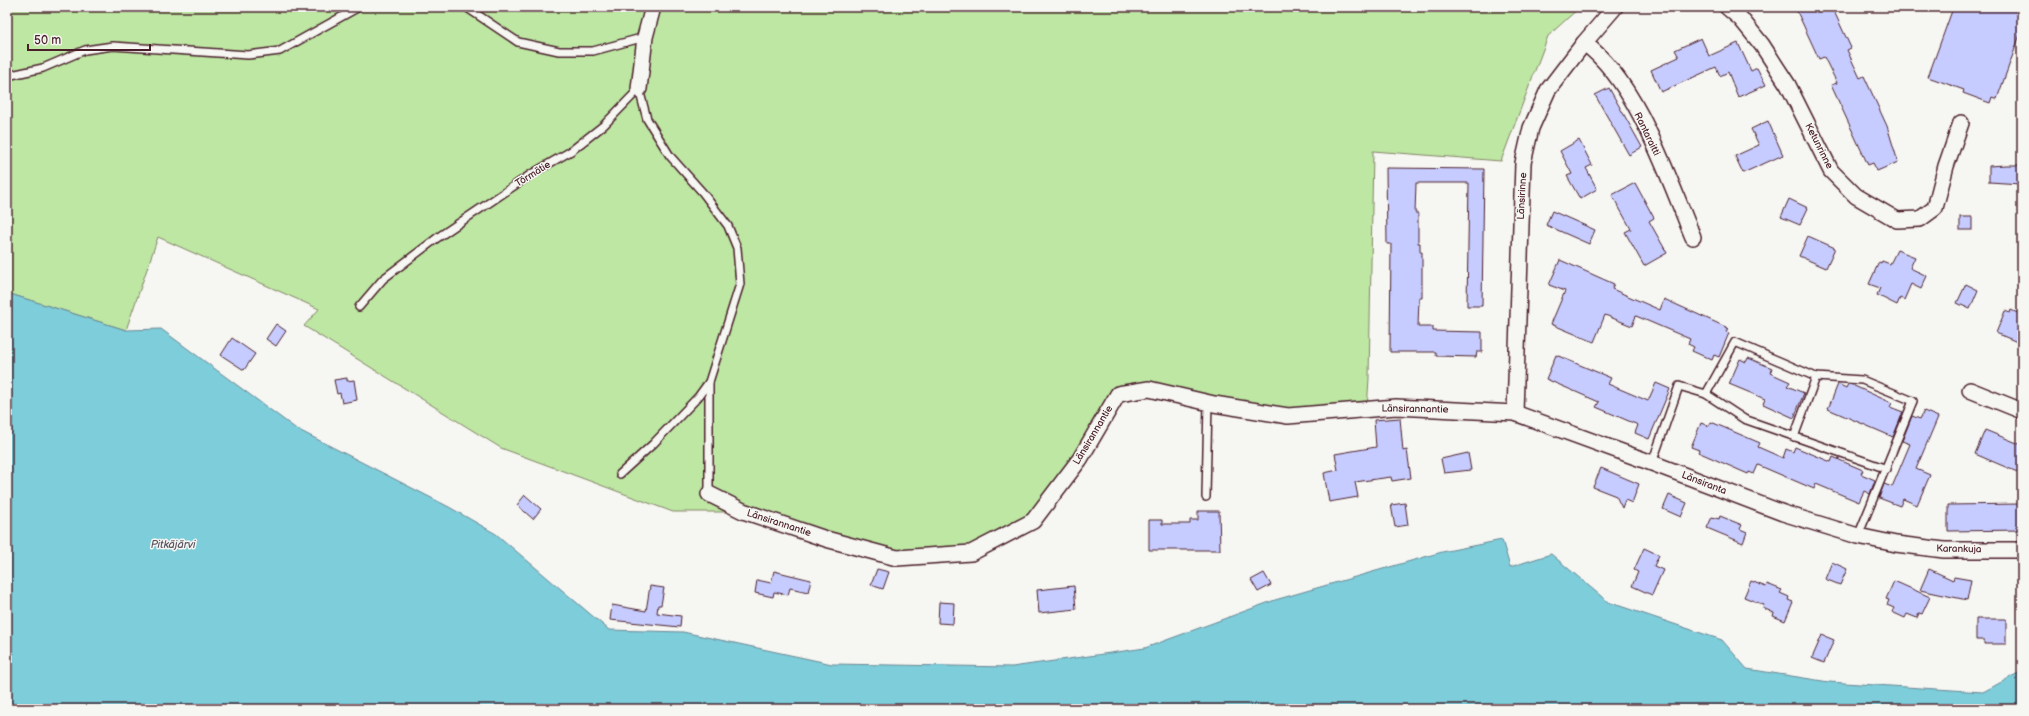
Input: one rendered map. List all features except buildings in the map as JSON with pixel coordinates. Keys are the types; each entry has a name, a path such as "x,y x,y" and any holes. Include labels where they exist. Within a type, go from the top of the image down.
{"street":[{"path":"639,89 645,36 653,7"},
{"name":"Länsirinne","path":"1515,413 1523,163 1531,128 1548,90 1584,43 1615,7"},
{"name":"Ketunrinne","path":"1727,7 1741,19 1762,45 1784,80 1831,171 1856,196 1897,220 1920,219 1935,208 1946,166 1961,123"},
{"name":"Rantaraitti","path":"1584,43 1596,52 1617,78 1645,125 1693,237"},
{"name":"Länsirannantie","path":"709,494 743,512 826,539 897,558 971,553 1033,521 1080,459 1118,394 1149,389 1208,402 1288,416 1396,407 1515,413"},
{"path":"1970,390 2022,411"},
{"name":"Länsiranta","path":"1515,413 1652,463 1783,514 1858,536 1896,544"},
{"name":"Karankuja","path":"1896,544 1944,550 2022,550"}],"lane":[{"path":"7,76 43,68 85,50 113,46 248,55 280,51 359,7"},
{"path":"466,7 518,42 559,51 593,51 645,36"},
{"path":"639,89 647,119 670,156 728,226 737,248 740,284 709,382 709,494"},
{"name":"Törmätie","path":"359,307 383,279 437,238 533,173 571,151 604,125 639,89"},
{"path":"1706,394 1735,342 1816,377 1862,380 1913,401 1887,468 1858,536"},
{"path":"1794,437 1816,377"},
{"path":"620,474 653,444 698,397 709,382"},
{"path":"1652,463 1679,386 1706,394 1744,419 1887,468"},
{"path":"1206,496 1208,402"}],"green space":[{"path":"7,7 1580,7 1548,36 1501,161 1373,151 1369,378 1367,410 1301,415 1149,389 1118,394 1033,521 971,553 897,558 743,512 673,512 501,448 304,326 319,309 158,237 126,330 7,293"}],"water":[{"name":"Pitkäjärvi","path":"7,293 126,330 161,329 295,428 449,507 496,534 609,630 683,632 832,664 1012,667 1145,648 1275,600 1442,552 1502,540 1510,567 1551,554 1608,602 1722,640 1747,669 1829,682 1983,692 2022,671 2022,709 7,709"}]}
